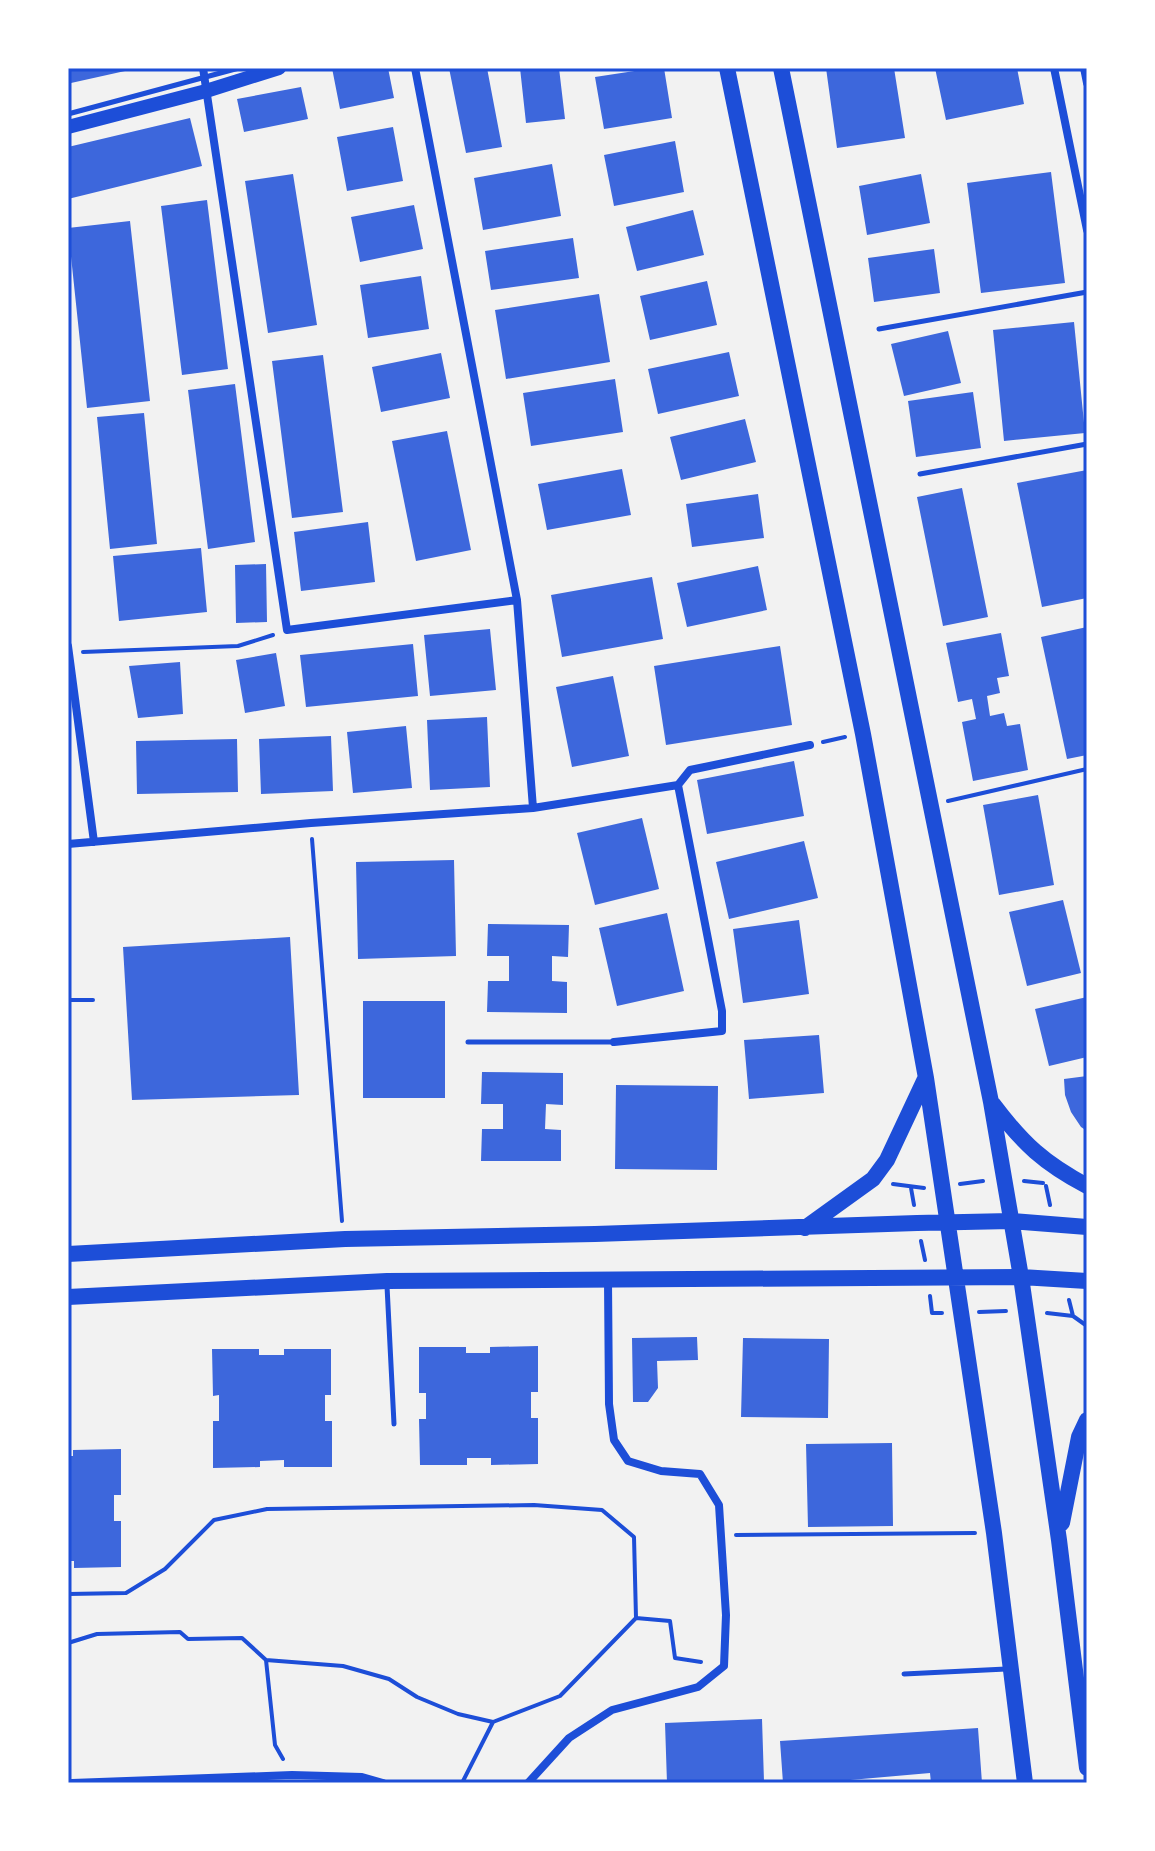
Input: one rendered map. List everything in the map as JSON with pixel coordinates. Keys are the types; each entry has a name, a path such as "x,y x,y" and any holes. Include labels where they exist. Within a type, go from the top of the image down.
{"main road":[{"path":"727,68 863,734 926,1078 994,1533 1025,1783"},
{"path":"781,68 991,1102 1021,1277 1059,1540 1087,1768"},
{"path":"805,1228 873,1179 887,1160 926,1078"},
{"path":"991,1102 1017,1136 1049,1165 1087,1186"},
{"path":"68,1254 345,1239 917,1223 1011,1221 1087,1227"},
{"path":"68,1297 387,1281 1021,1277 1087,1281"},
{"path":"1059,1540 1079,1437 1087,1420"}],"street":[{"path":"203,68 287,630 517,600"},
{"path":"68,127 205,85 279,68"},
{"path":"415,68 517,600 533,808"},
{"path":"1054,68 1087,230"},
{"path":"1084,68 1087,83"},
{"path":"68,646 94,842"},
{"path":"68,844 533,808 678,785 690,770 810,745"},
{"path":"614,1042 722,1031 722,1011 678,785"},
{"path":"528,1783 569,1738 612,1710 698,1687 724,1666 726,1615 719,1505 700,1474 661,1471 628,1461 614,1440 609,1404 608,1281"},
{"path":"72,1783 292,1775 362,1777 383,1783"}],"lane":[{"path":"68,114 205,85 239,68"},
{"path":"879,329 1087,292"},
{"path":"920,474 1087,444"},
{"path":"468,1042 614,1042"},
{"path":"387,1281 394,1424"},
{"path":"904,1674 1011,1669"}],"path":[{"path":"69,653 238,646 287,630"},
{"path":"810,745 863,734"},
{"path":"930,805 1087,769"},
{"path":"311,823 345,1239"},
{"path":"68,1000 93,1000"},
{"path":"1049,1165 1045,1183 1054,1225"},
{"path":"911,1188 932,1313 1025,1310 1073,1316 1087,1326"},
{"path":"1064,1279 1073,1316"},
{"path":"68,1594 126,1593 165,1569 214,1520 267,1509 534,1505 602,1510 634,1537 636,1618 560,1696 493,1722 458,1714 417,1697 389,1679 343,1666 266,1660 242,1638 188,1639 180,1632 97,1634 68,1643"},
{"path":"721,1535 994,1533"},
{"path":"636,1618 670,1621 675,1658 724,1666"},
{"path":"266,1660 275,1745"},
{"path":"462,1783 493,1722"}],"building":[{"path":"68,68 134,68 134,69 71,83"},
{"path":"332,68 388,68 394,98 340,109"},
{"path":"449,68 487,68 502,147 466,153"},
{"path":"520,68 559,68 565,119 526,123"},
{"path":"664,68 672,118 604,129 595,77"},
{"path":"826,68 894,68 905,138 837,148"},
{"path":"935,68 1017,68 1024,104 946,120"},
{"path":"301,87 308,119 244,132 237,99"},
{"path":"190,118 202,166 68,199 68,147"},
{"path":"393,127 403,181 347,191 337,137"},
{"path":"675,141 684,192 614,206 604,155"},
{"path":"552,164 561,216 483,230 474,178"},
{"path":"1051,172 1065,283 981,293 967,183"},
{"path":"293,174 317,325 268,333 245,181"},
{"path":"921,174 930,223 867,235 859,186"},
{"path":"207,200 228,369 182,375 161,206"},
{"path":"414,205 423,249 360,262 351,217"},
{"path":"693,210 704,255 637,271 626,227"},
{"path":"130,221 150,401 87,408 68,228"},
{"path":"573,238 579,278 491,290 485,251"},
{"path":"934,249 940,293 874,302 868,258"},
{"path":"421,276 429,329 368,338 360,285"},
{"path":"707,281 717,325 650,340 640,296"},
{"path":"599,294 610,362 506,379 495,310"},
{"path":"1074,322 1085,433 1004,441 993,330"},
{"path":"948,331 961,383 904,396 891,344"},
{"path":"729,352 739,396 658,414 648,369"},
{"path":"441,353 450,398 381,412 372,367"},
{"path":"323,355 343,512 292,518 272,361"},
{"path":"615,379 623,432 531,446 523,393"},
{"path":"235,384 255,542 208,549 188,390"},
{"path":"973,392 981,448 916,457 908,401"},
{"path":"144,413 157,544 110,549 97,417"},
{"path":"745,419 756,462 681,480 670,437"},
{"path":"447,431 471,550 416,561 392,441"},
{"path":"622,469 631,515 547,530 538,484"},
{"path":"1087,470 1087,598 1042,607 1017,483"},
{"path":"962,488 988,617 943,626 917,497"},
{"path":"758,494 764,538 692,547 686,504"},
{"path":"368,522 375,582 301,591 294,532"},
{"path":"201,548 207,612 119,621 113,556"},
{"path":"266,564 267,622 236,623 235,565"},
{"path":"758,566 767,610 687,627 677,583"},
{"path":"652,577 663,639 562,657 551,595"},
{"path":"1087,627 1087,755 1067,759 1041,637"},
{"path":"490,629 496,690 430,696 424,635"},
{"path":"1001,633 1009,676 997,678 1000,693 987,696 990,716 1004,713 1007,726 1020,724 1028,770 973,781 962,722 976,719 972,699 958,702 946,643"},
{"path":"413,644 418,696 306,707 300,655"},
{"path":"780,646 792,725 666,745 654,666"},
{"path":"276,653 285,706 245,713 236,660"},
{"path":"180,662 183,714 138,718 129,666"},
{"path":"613,676 629,756 572,767 556,687"},
{"path":"487,717 490,787 430,790 427,720"},
{"path":"406,726 412,788 353,793 347,732"},
{"path":"331,736 333,791 261,794 259,739"},
{"path":"237,739 238,792 137,794 136,741"},
{"path":"794,761 804,816 707,834 697,780"},
{"path":"1038,795 1054,885 999,895 983,805"},
{"path":"642,818 659,889 595,905 577,833"},
{"path":"804,841 818,898 729,919 716,862"},
{"path":"454,860 456,956 358,959 356,862"},
{"path":"1063,900 1081,973 1027,986 1009,912"},
{"path":"667,913 684,991 617,1006 599,928"},
{"path":"799,920 809,994 743,1003 733,929"},
{"path":"488,924 569,925 568,957 552,956 552,981 567,982 567,1013 487,1012 488,981 509,981 509,956 487,956"},
{"path":"290,937 299,1095 132,1100 123,947"},
{"path":"1087,997 1087,1057 1049,1066 1035,1009"},
{"path":"363,1001 445,1001 445,1098 363,1098"},
{"path":"819,1035 824,1093 749,1099 744,1040"},
{"path":"482,1072 563,1073 563,1105 546,1104 545,1129 561,1130 561,1161 481,1161 482,1129 503,1129 503,1104 481,1104"},
{"path":"1087,1076 1087,1131 1071,1112 1064,1079"},
{"path":"616,1085 718,1086 717,1170 615,1169"},
{"path":"697,1337 698,1360 657,1361 658,1388 648,1402 633,1402 632,1338"},
{"path":"743,1338 829,1339 828,1418 741,1417"},
{"path":"538,1346 538,1392 531,1392 531,1418 538,1418 538,1464 491,1465 491,1458 467,1458 467,1465 420,1465 419,1419 426,1419 426,1393 419,1393 419,1347 466,1347 466,1353 490,1353 490,1347"},
{"path":"212,1349 259,1349 259,1355 284,1355 284,1349 331,1349 331,1395 325,1395 325,1421 332,1421 332,1467 284,1467 284,1460 260,1461 260,1467 213,1468 213,1421 219,1421 219,1395 213,1396"},
{"path":"892,1443 893,1526 808,1527 806,1444"},
{"path":"121,1449 121,1495 114,1495 114,1521 121,1521 121,1567 74,1568 74,1561 68,1561 68,1456 73,1456 73,1450"},
{"path":"762,1719 764,1781 667,1783 665,1723"},
{"path":"978,1728 982,1783 931,1783 930,1773 783,1783 780,1741"}]}
